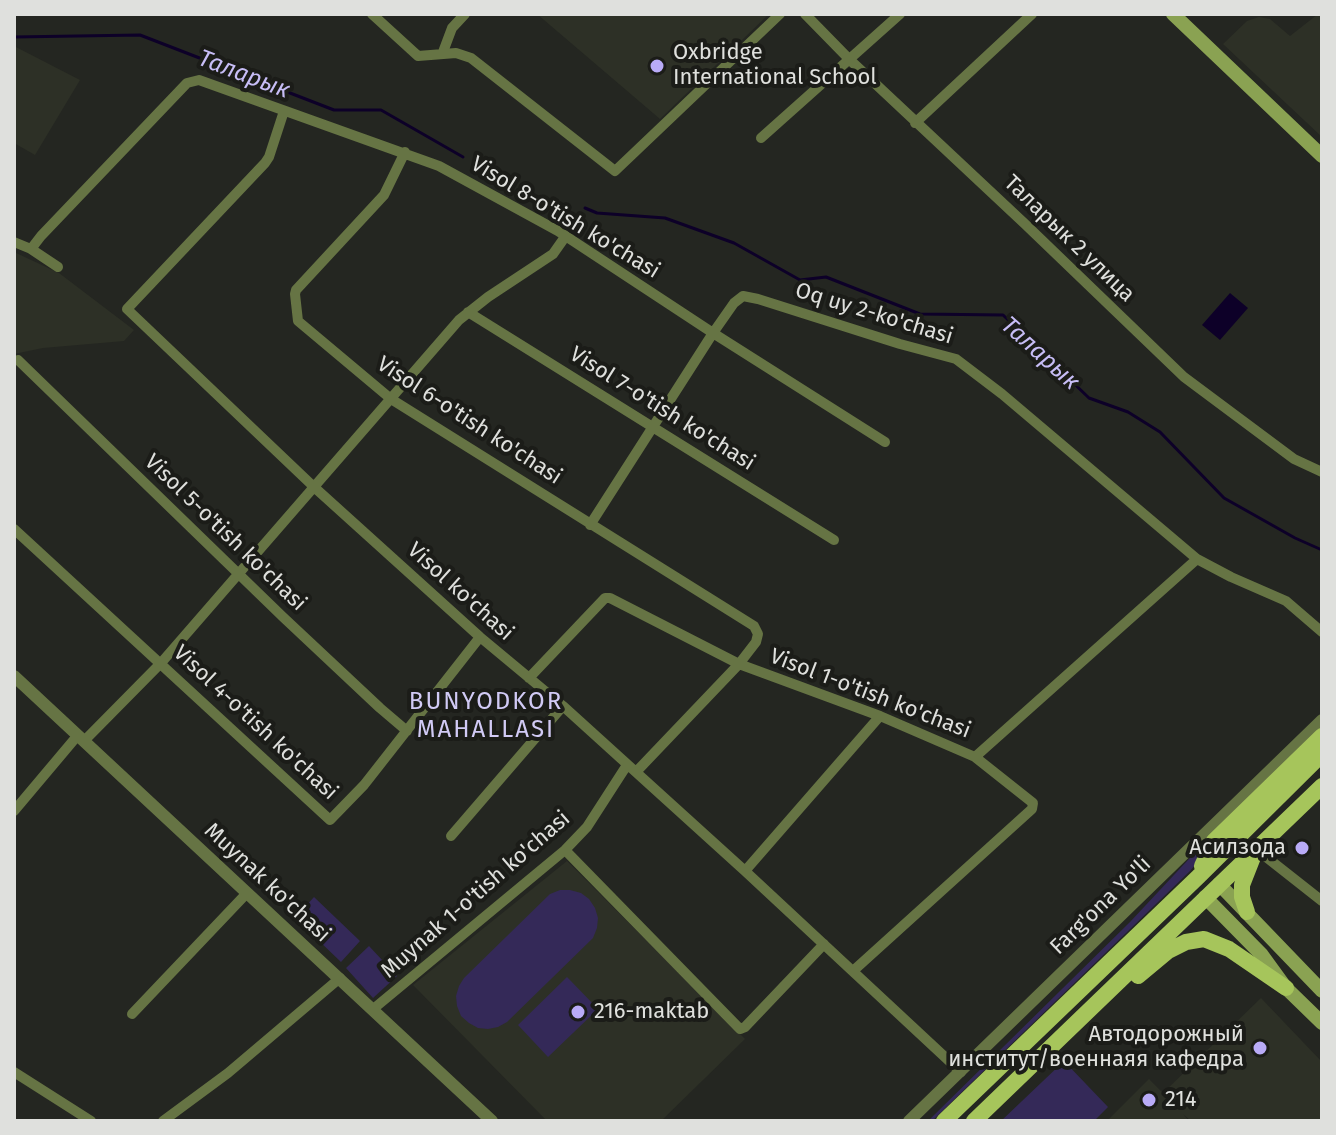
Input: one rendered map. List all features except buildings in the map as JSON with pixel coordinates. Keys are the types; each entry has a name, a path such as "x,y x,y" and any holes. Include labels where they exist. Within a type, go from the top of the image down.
{"main road":[{"path":"1173,14 1322,156"},
{"path":"1322,736 1214,841 1198,877 1205,897 1262,955 1286,988 1322,1023"},
{"name":"Farg'ona Yo'li","path":"944,1121 1322,754"},
{"path":"974,1121 1322,786"},
{"path":"1247,912 1242,885 1256,849"},
{"path":"1198,877 1219,884 1322,991"},
{"path":"1093,1005 1127,981 1176,938 1195,928 1221,933 1265,975 1286,988"}],"street":[{"path":"372,14 418,56 443,52 471,58 615,171 780,14"},
{"path":"443,52 452,28 465,14"},
{"name":"Таларык 2 улица","path":"805,14 915,123 1184,377 1294,459 1322,472"},
{"path":"761,138 900,14"},
{"path":"915,123 1032,14"},
{"name":"Visol 8-o'tish ko'chasi","path":"31,249 187,83 199,80 439,166 565,237 885,442"},
{"name":"Visol ko'chasi","path":"284,111 265,163 127,309 314,487 480,637 632,768 961,1072"},
{"name":"Visol 6-o'tish ko'chasi","path":"405,152 384,195 303,281 295,294 298,321 391,399 754,626 758,634"},
{"path":"14,811 81,738 161,663 468,312 553,254 565,237"},
{"path":"14,242 58,267"},
{"name":"Oq uy 2-ko'chasi","path":"590,525 713,333 734,303 743,296 956,359 1002,394 1197,559 1286,601 1322,632"},
{"name":"Visol 7-o'tish ko'chasi","path":"468,312 834,540"},
{"name":"Visol 5-o'tish ko'chasi","path":"18,360 357,687 407,731"},
{"name":"Visol 4-o'tish ko'chasi","path":"14,529 330,820 364,785 480,637"},
{"path":"975,757 1197,559"},
{"name":"Visol 1-o'tish ko'chasi","path":"529,678 607,598 739,664 880,716 975,757 1033,803 1032,809 853,971"},
{"name":"Muynak 1-o'tish ko'chasi","path":"372,1010 565,850 587,827 632,768 739,664 756,642 758,634"},
{"name":"Muynak ko'chasi","path":"14,676 492,1121"},
{"path":"451,836 563,706"},
{"path":"745,871 880,716"},
{"name":"Farg'ona Yo'li","path":"909,1121 1322,720"},
{"path":"1256,849 1322,901"},
{"path":"565,850 740,1029 824,944"},
{"path":"132,1014 247,893"},
{"path":"163,1121 228,1073 340,978"},
{"path":"14,1072 91,1121"}],"shaded area":[{"name":"Oxbridge International School","path":"537,14 769,14 660,119"},
{"path":"1322,14 1322,137 1223,44 1247,21 1259,17 1270,19 1290,36"},
{"path":"14,46 80,80 35,155 14,143"},
{"path":"14,252 59,273 134,330 124,341 43,348 14,354"},
{"path":"1230,293 1248,308 1220,340 1202,325"},
{"path":"1202,845 1190,871 932,1121 928,1121 1130,922"},
{"name":"216-maktab","path":"567,861 745,1039 661,1121 547,1121 413,985"},
{"path":"560,890 581,893 589,899 598,918 593,938 507,1022 488,1029 469,1023 461,1016 457,1006 456,996 464,978 550,894"},
{"path":"314,897 360,941 341,962 295,918"},
{"path":"369,946 397,976 373,998 346,968"},
{"path":"567,977 598,1009 548,1057 518,1025"},
{"name":"Автодорожный институт/военнаяя кафедра","path":"1261,998 1322,1062 1322,1121 1191,1121 1183,1114 1189,1121 1107,1121 1149,1079 1163,1093"},
{"path":"1064,1061 1108,1107 1094,1121 1001,1121"}],"waterway":[{"name":"Таларык","path":"14,37 140,35 334,110 381,110 463,157"},
{"name":"Таларык","path":"585,208 597,213 665,218 734,243 800,280 826,277 920,314 1003,315 1089,398 1128,412 1160,432 1224,498 1322,550"}],"place":[{"name":"Oxbridge International School","path":"657,66"},
{"name":"Асилзода","path":"1302,848"},
{"name":"216-maktab","path":"578,1012"},
{"name":"Автодорожный институт/военнаяя кафедра","path":"1260,1048"},
{"name":"214","path":"1149,1100"}],"district":[{"name":"BUNYODKOR MAHALLASI","path":"486,716"}]}
